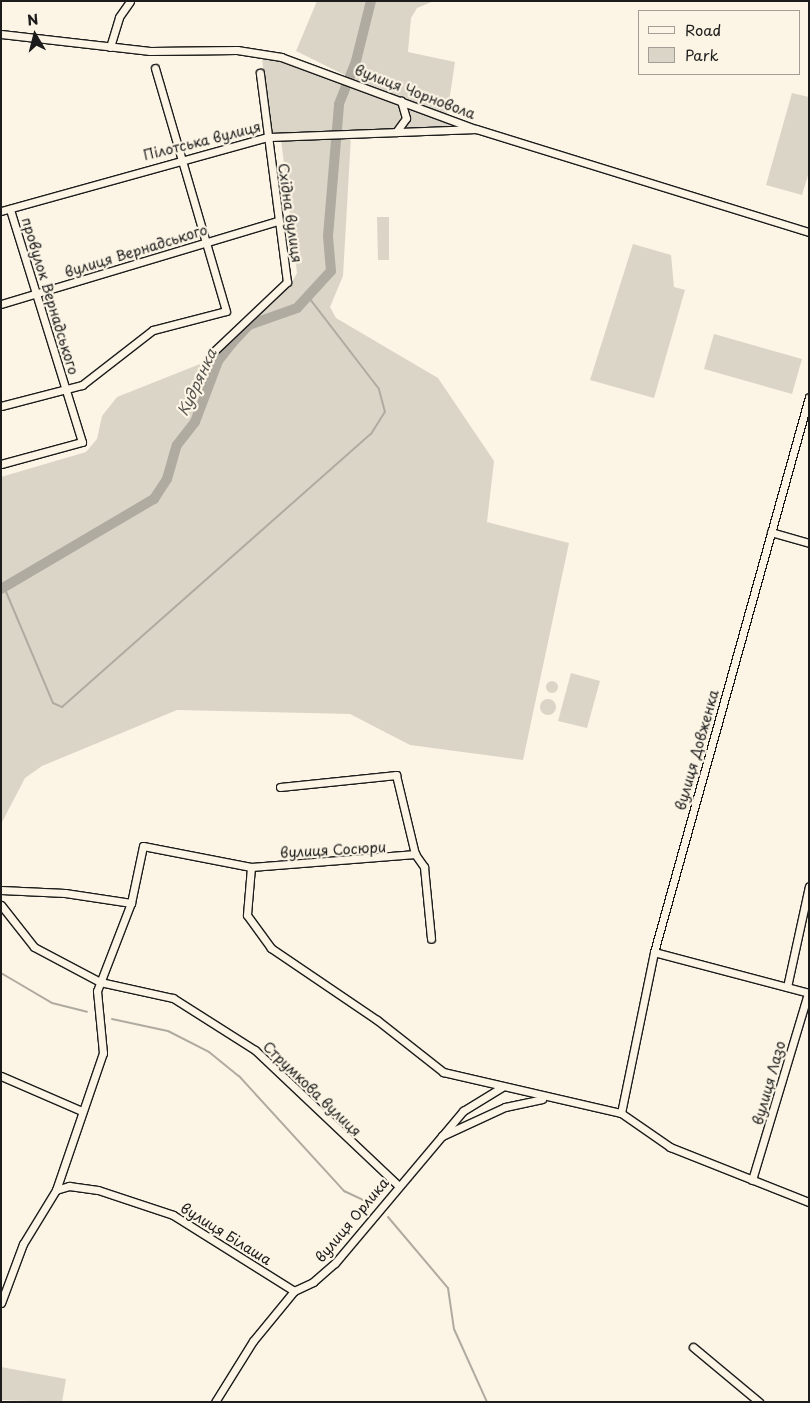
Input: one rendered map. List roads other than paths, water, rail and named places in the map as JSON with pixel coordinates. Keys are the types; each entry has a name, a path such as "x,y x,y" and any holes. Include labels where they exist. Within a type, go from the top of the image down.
{"street":[{"path":"110,47 119,17 130,1"},
{"name":"вулиця Чорновола","path":"1,34 110,47 259,52 350,81 476,129 809,232"},
{"path":"1,406 66,390 98,377 153,330 226,311 208,242 155,68"},
{"name":"Східна вулиця","path":"211,354 287,282 260,73"},
{"path":"396,132 406,118 402,101"},
{"name":"Пілотська вулиця","path":"1,212 182,158 267,137 476,129"},
{"name":"провулок Вернадського","path":"1,464 82,442 10,209"},
{"name":"вулиця Вернадського","path":"1,304 278,221"},
{"name":"вулиця Довженка","path":"621,1113 654,952 809,397"},
{"path":"771,532 809,543"},
{"path":"280,787 396,775 416,854 424,867 432,939"},
{"name":"вулиця Сосюри","path":"131,903 143,846 251,867 416,854"},
{"path":"251,867 248,914 271,948 390,1029 430,1064 455,1076 544,1099 621,1113 670,1147 809,1202"},
{"path":"787,987 809,886"},
{"path":"1,890 65,893 131,903 100,982 96,1008 103,1053 56,1190 23,1244 1,1303"},
{"name":"Струмкова вулиця","path":"1,905 34,947 100,982 173,998 225,1029 255,1050 398,1185"},
{"path":"654,952 808,993"},
{"name":"вулиця Лазо","path":"752,1180 808,993"},
{"path":"1,1076 82,1111"},
{"path":"442,1136 463,1111 502,1087"},
{"name":"вулиця Орлика","path":"215,1402 253,1341 294,1290 313,1282 335,1263 398,1185 442,1136 505,1107 544,1099"},
{"name":"вулиця Білаша","path":"56,1190 69,1186 89,1188 173,1215 294,1290"},
{"path":"693,1347 760,1402"}],"waterway":[{"name":"Кудрянка","path":"1,589 154,499 167,479 177,445 195,422 218,361 249,325 297,308 331,271 328,236 339,104 356,61 371,1"},
{"path":"4,587 53,703 62,707 371,434 385,412 379,389 307,295"},
{"path":"1,973 52,1003 87,1012"},
{"path":"112,1019 168,1031 209,1052 239,1076 344,1191 368,1202"},
{"path":"388,1217 448,1288 454,1329 487,1402"}]}
